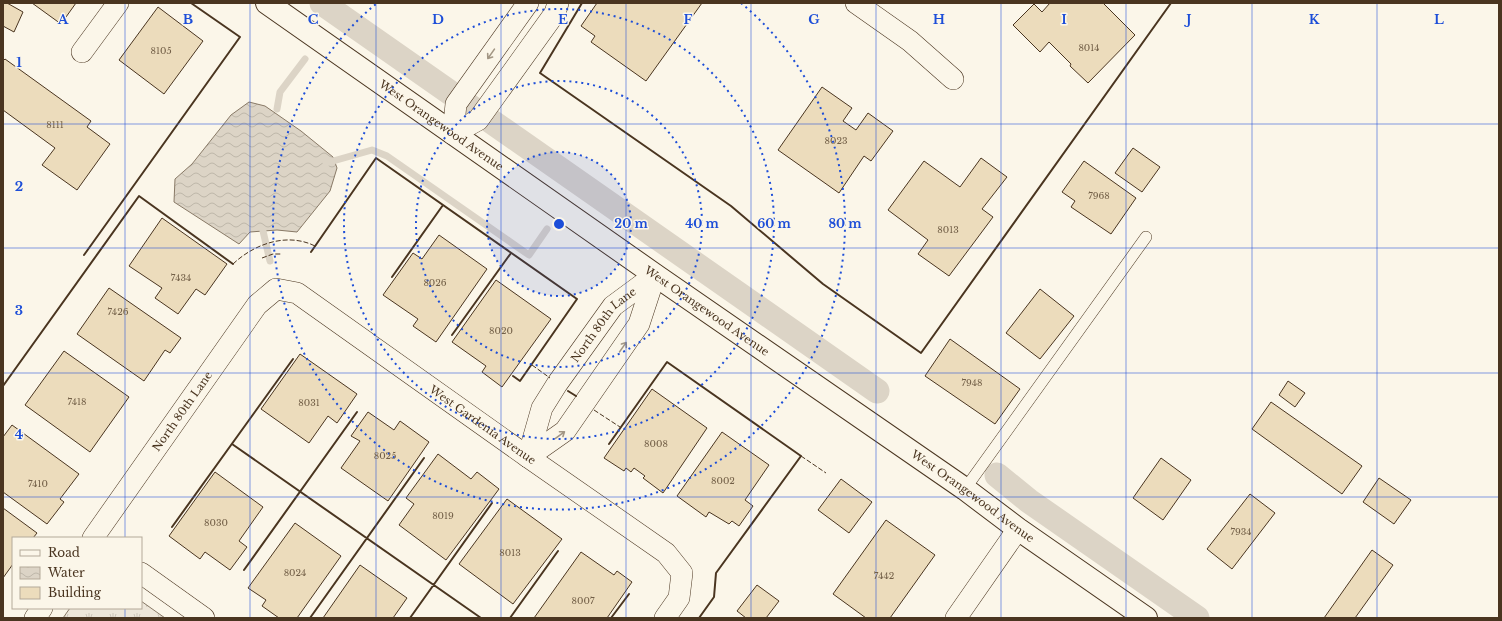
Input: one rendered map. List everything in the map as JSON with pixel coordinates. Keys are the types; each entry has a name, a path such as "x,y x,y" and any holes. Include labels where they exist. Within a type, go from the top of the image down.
{"street":[{"path":"82,52 118,3"},
{"name":"West Orangewood Avenue","path":"267,3 655,275 965,489 1018,529 1146,618"},
{"path":"453,134 461,98 528,3"},
{"path":"453,134 482,113 555,13 558,3"},
{"path":"856,3 910,41 953,79"},
{"path":"514,22 537,38"},
{"name":"North 80th Lane","path":"528,457 542,408 578,355 613,306 655,275"},
{"name":"North 80th Lane","path":"528,457 565,431 639,324 655,275"},
{"name":"North 80th Lane","path":"94,537 257,305 276,289"},
{"name":"West Gardenia Avenue","path":"276,289 298,293 528,457 666,553 682,573 679,598 665,618"},
{"path":"578,355 604,374"},
{"path":"956,618 1018,529"},
{"path":"142,574 204,618"},
{"path":"35,618 41,609"}],"lane":[{"path":"965,489 1146,237"}],"green space":[{"path":"142,602 165,618 63,618 69,609 142,609"}],"water":[{"path":"249,102 265,106 301,131 333,157 337,168 330,191 297,232 277,230 250,232 239,244 174,202 175,179 192,164 231,115"}],"building":[{"path":"3,3 7,3 23,12 14,32 3,26"},
{"path":"32,3 76,3 61,24"},
{"path":"597,3 702,3 646,81 591,42 595,36 581,26"},
{"path":"1050,3 1103,3 1135,35 1088,83 1070,66 1071,64 1049,42 1040,52 1013,25 1034,4 1042,12"},
{"path":"158,7 203,41 164,94 119,60"},
{"path":"5,59 91,121 87,127 110,144 77,190 42,165 55,148 3,110 3,61"},
{"path":"822,87 852,108 843,121 856,130 868,113 893,131 871,161 864,156 839,193 778,150"},
{"path":"1133,148 1160,167 1142,192 1115,173"},
{"path":"981,158 1007,177 982,209 993,217 949,276 918,254 928,240 888,210 924,161 960,187"},
{"path":"1084,161 1136,198 1111,234 1071,207 1075,201 1062,192"},
{"path":"162,218 227,264 205,295 196,289 178,314 155,298 162,288 129,266"},
{"path":"439,235 487,269 436,342 413,326 418,319 383,295 413,253 422,259"},
{"path":"496,280 551,319 502,387 482,372 486,366 452,342"},
{"path":"109,288 181,338 170,353 165,350 144,381 77,334"},
{"path":"1040,289 1074,316 1040,359 1006,333"},
{"path":"950,339 1020,389 995,424 925,376"},
{"path":"64,351 129,397 90,452 25,405"},
{"path":"300,354 357,394 337,423 328,416 309,443 261,409"},
{"path":"1288,381 1305,393 1295,407 1279,395"},
{"path":"652,389 707,428 663,493 643,478 645,476 634,468 631,472 626,468 624,471 604,458"},
{"path":"1271,402 1362,466 1342,494 1252,429"},
{"path":"368,412 394,430 400,421 429,442 388,501 341,468 360,441 351,436"},
{"path":"12,425 79,474 60,499 64,502 47,524 3,492 3,437"},
{"path":"722,432 769,465 745,500 753,506 739,526 732,521 729,524 709,512 706,517 677,496"},
{"path":"438,454 471,479 477,472 499,489 446,560 399,525 414,504 406,498"},
{"path":"1161,458 1191,480 1163,520 1133,498"},
{"path":"215,472 263,507 239,541 247,547 230,570 205,552 200,559 169,536"},
{"path":"1379,478 1411,500 1394,524 1363,502"},
{"path":"841,479 872,502 849,533 818,510"},
{"path":"1250,494 1275,513 1232,569 1207,549"},
{"path":"507,499 562,539 513,604 459,564"},
{"path":"3,508 37,533 34,537 12,537 12,565 3,578"},
{"path":"886,520 935,555 890,618 866,618 833,594"},
{"path":"295,523 341,556 297,618 279,618 262,606 266,600 248,588"},
{"path":"1372,550 1393,565 1355,618 1324,618"},
{"path":"581,552 614,575 617,571 632,582 607,618 534,618"},
{"path":"360,565 407,598 393,618 323,618"},
{"path":"757,585 779,601 766,618 746,618 737,611"}],"waterway":[{"path":"322,3 877,391"},
{"path":"277,109 280,92 305,59"},
{"path":"326,163 372,150 387,156 529,255 547,229"},
{"path":"263,231 270,261"},
{"path":"997,475 1029,501 1197,618"}],"fence":[{"path":"233,264 251,251 271,242 293,240 315,246"},
{"path":"262,258 273,254 281,254"},
{"path":"532,365 550,378"},
{"path":"594,410 620,427"},
{"path":"801,456 826,473"}],"wall":[{"path":"84,255 240,37 191,3"},
{"path":"582,3 540,73 731,206 823,284 921,353 1171,3"},
{"path":"311,252 376,158 577,299 520,381 513,376"},
{"path":"3,386 139,196 233,264"},
{"path":"392,277 443,205"},
{"path":"452,335 511,253"},
{"path":"172,527 293,359"},
{"path":"609,444 667,362 801,456 716,573 714,597 699,618"},
{"path":"568,391 576,396"},
{"path":"244,570 357,412"},
{"path":"232,444 481,618"},
{"path":"310,618 424,458"},
{"path":"410,618 492,503"},
{"path":"510,618 558,551"},
{"path":"611,618 629,594"}]}
